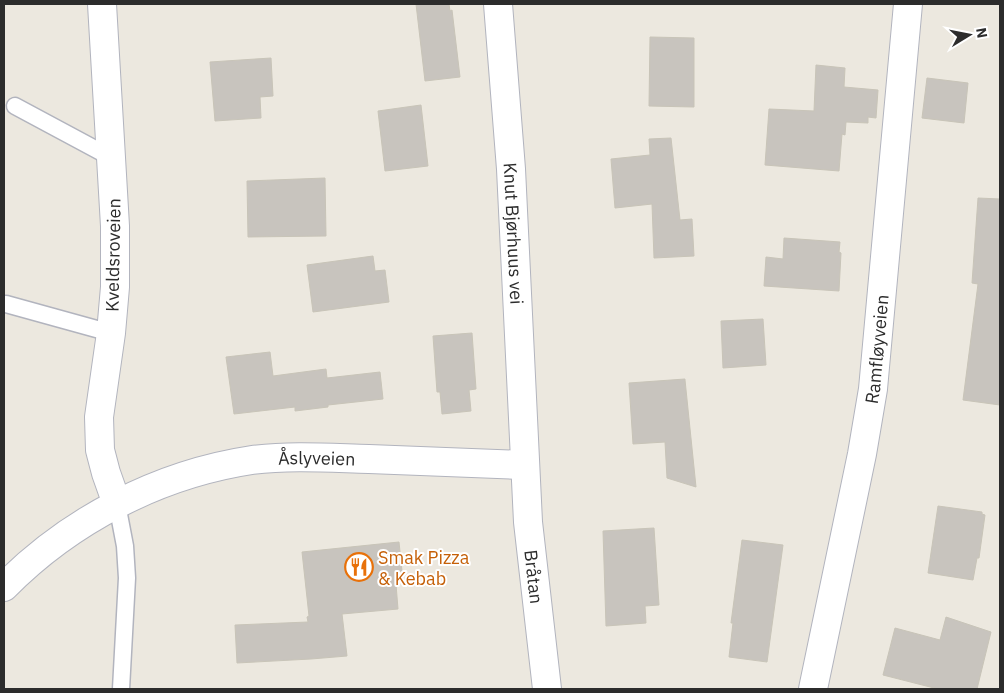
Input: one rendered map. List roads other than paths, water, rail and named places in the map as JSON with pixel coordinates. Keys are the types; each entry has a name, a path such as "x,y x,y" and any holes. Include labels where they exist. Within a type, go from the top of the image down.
{"street":[{"name":"Kveldsroveien","path":"102,4 112,158 115,287 112,333 99,417 100,450 116,504"},
{"name":"Knut Bjørhuus vei","path":"498,4 510,169 524,465"},
{"name":"Ramfløyveien","path":"813,689 862,454 873,389 908,4"},
{"name":"Åslyveien","path":"4,587 24,567 72,530 116,504 167,481 199,471 254,460 310,457 524,465"},
{"name":"Bråtan","path":"524,465 528,522 547,689"}],"lane":[{"path":"15,106 112,158"},
{"path":"6,304 112,333"},
{"path":"116,504 125,546 126,578 121,689"}],"place":[{"name":"Smak Pizza & Kebab","path":"359,567"}]}
